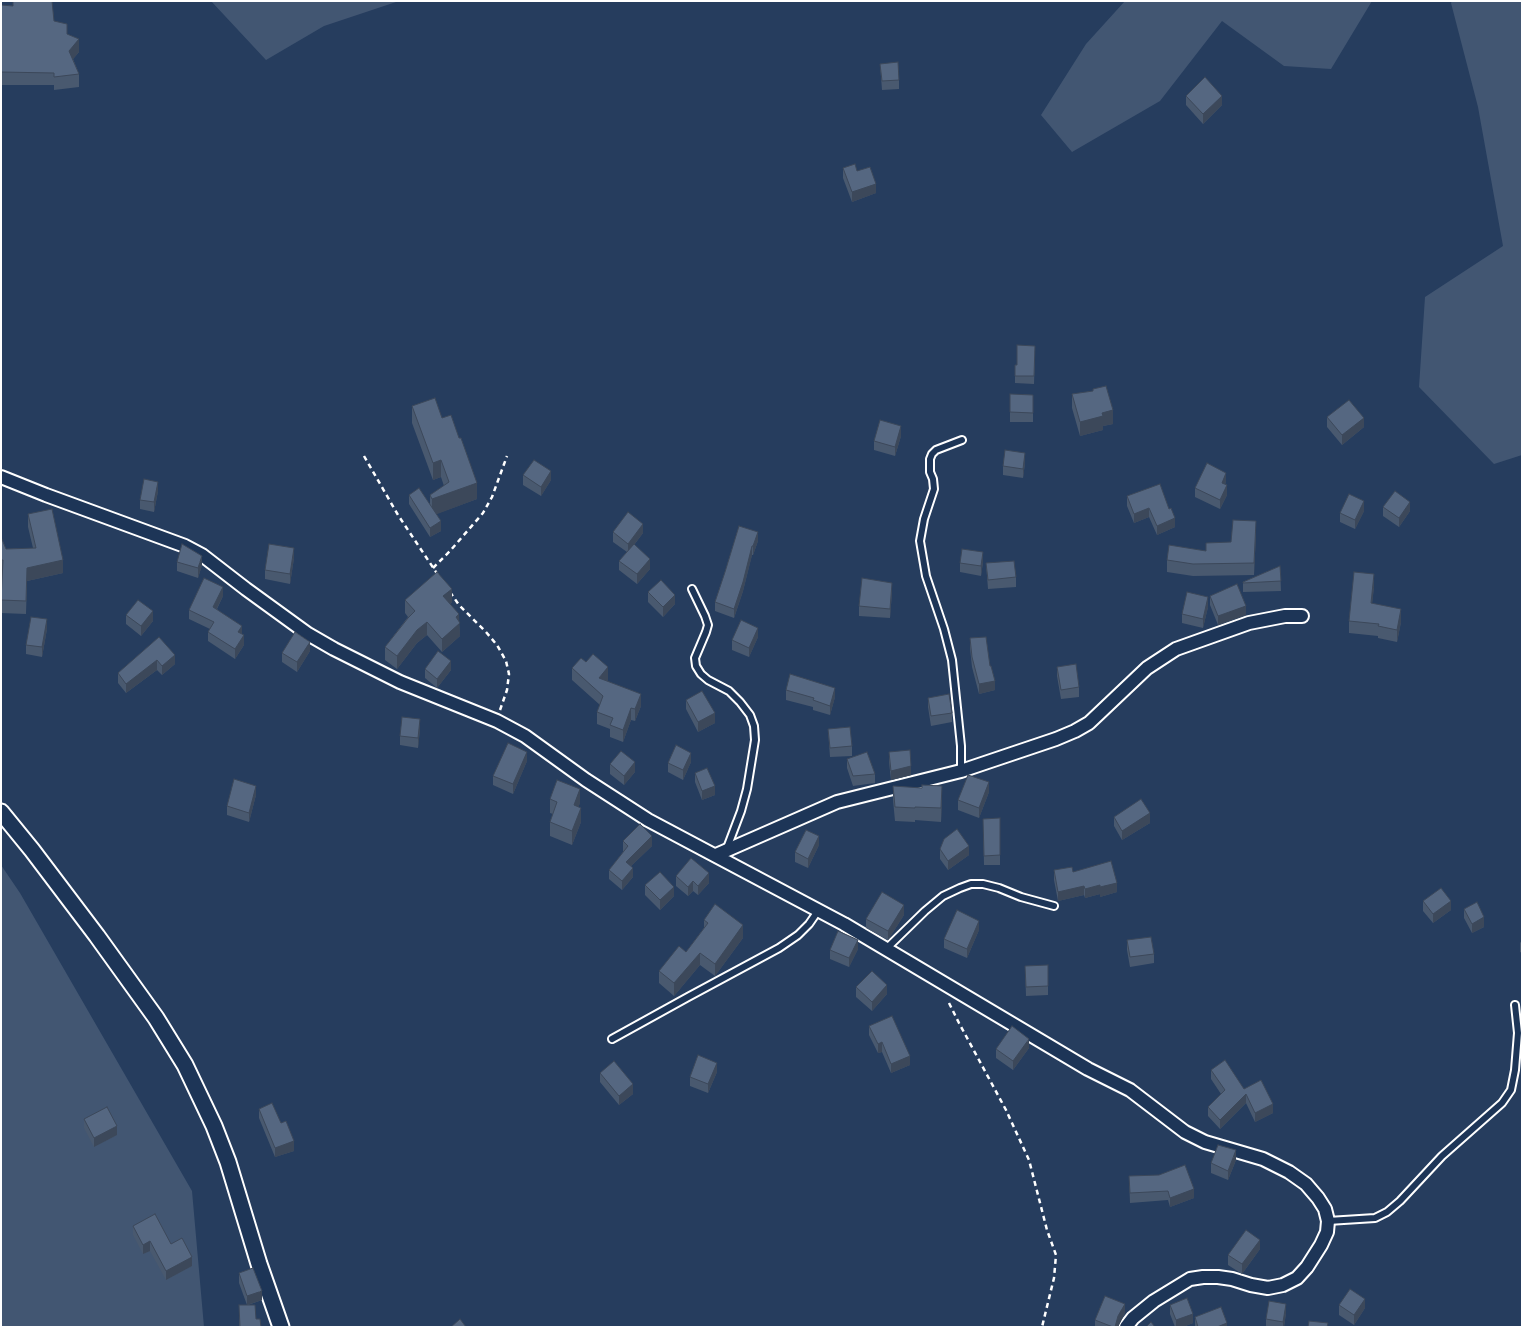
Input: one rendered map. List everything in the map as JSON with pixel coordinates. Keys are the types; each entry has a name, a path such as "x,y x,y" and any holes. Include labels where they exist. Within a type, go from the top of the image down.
{"street":[{"path":"1,477 185,546 202,555 246,590 334,649 400,682 497,721 525,736 627,807 698,847 721,852 1088,1070 1130,1090 1185,1132 1205,1142 1263,1159 1289,1172 1306,1184 1325,1209 1328,1221 1324,1238 1307,1267 1297,1278 1283,1285 1268,1288 1218,1277 1190,1279 1174,1287 1154,1301 1133,1318 1126,1327"},
{"path":"721,852 837,802 961,771 1056,739 1089,723 1147,668 1176,649 1249,622 1285,616 1302,616"},
{"path":"1,812 97,936 156,1018 185,1065 214,1126 228,1162 259,1264 281,1327"}],"lane":[{"path":"961,771 961,746 952,660 944,629 926,576 920,540 924,519 934,489 929,465 932,454 936,450 962,440"},
{"path":"692,589 708,626 695,658 696,666 708,680 729,691 740,702 750,715 754,726 755,740 747,789 741,811 721,852"},
{"path":"886,949 943,896 971,884 983,884 999,888 1021,897 1054,906"},
{"path":"612,1040 688,996 779,948 809,924 818,910"},
{"path":"1328,1221 1375,1218 1387,1212 1400,1201 1442,1156 1502,1103 1511,1090 1515,1070 1518,1032 1515,1006"}],"path":[{"path":"364,456 398,514 442,580"},
{"path":"433,568 484,513 507,456"},
{"path":"446,586 460,605 497,645 506,661 509,674 507,690 497,721"},
{"path":"939,981 959,1023 1006,1110 1028,1160 1056,1256 1054,1278 1042,1327"}],"shaded area":[{"path":"211,1 399,1 324,26 266,60"},
{"path":"1125,1 1372,1 1331,69 1284,66 1222,21 1160,101 1072,152 1041,115 1086,44"},
{"path":"1452,1 1522,1 1522,455 1494,464 1419,387 1425,297 1503,246 1478,107"},
{"path":"1,865 20,893 192,1191 204,1327 1,1327"}],"building":[{"path":"13,1 52,1 54,21 67,24 67,34 79,39 69,51 79,74 54,77 54,73 1,72 1,5 13,6"},
{"path":"898,62 899,80 882,81 880,64"},
{"path":"1205,77 1222,96 1203,114 1186,96"},
{"path":"855,164 857,171 870,167 876,184 852,192 843,168"},
{"path":"1017,345 1035,346 1034,376 1015,376"},
{"path":"1106,386 1113,410 1102,413 1103,416 1080,422 1072,394 1093,391 1093,389"},
{"path":"1010,394 1033,395 1033,413 1010,412"},
{"path":"435,398 442,418 451,415 477,483 432,499 430,495 449,482 441,460 433,463 412,406"},
{"path":"1349,400 1364,418 1342,435 1327,417"},
{"path":"880,420 901,426 895,447 874,441"},
{"path":"1005,450 1025,453 1023,469 1003,466"},
{"path":"534,460 551,471 541,487 523,475"},
{"path":"1207,463 1226,473 1222,483 1227,485 1220,500 1195,488"},
{"path":"144,479 158,482 154,502 140,500"},
{"path":"1160,484 1169,509 1171,508 1175,518 1157,526 1149,508 1134,514 1127,496"},
{"path":"419,488 441,521 430,528 409,495"},
{"path":"1395,491 1410,502 1399,518 1383,507"},
{"path":"1349,494 1364,501 1355,520 1340,513"},
{"path":"52,509 63,560 27,568 26,601 1,600 3,560 1,560 1,537 6,549 36,548 28,514"},
{"path":"628,512 643,524 628,544 613,532"},
{"path":"1233,520 1256,521 1254,563 1193,564 1167,560 1169,545 1206,551 1206,543 1231,542"},
{"path":"739,526 758,532 752,546 734,609 715,602"},
{"path":"182,544 202,556 198,568 177,562"},
{"path":"269,544 294,548 290,574 265,570"},
{"path":"634,544 650,559 637,574 619,561"},
{"path":"962,549 983,552 981,566 960,563"},
{"path":"1014,561 1016,577 988,580 986,563"},
{"path":"1280,566 1281,581 1243,583 1243,582"},
{"path":"437,572 452,589 443,596 459,614 456,617 460,623 442,639 427,622 417,630 397,656 385,647 415,611 405,600"},
{"path":"1354,572 1374,574 1371,603 1401,609 1397,630 1378,626 1379,624 1349,621"},
{"path":"204,578 223,587 213,607 242,626 238,632 244,635 235,649 208,632 214,622 189,610"},
{"path":"862,578 892,583 890,609 859,606"},
{"path":"661,580 675,595 663,607 648,592"},
{"path":"1237,584 1246,606 1218,616 1210,596"},
{"path":"1187,592 1208,597 1203,619 1182,614"},
{"path":"138,600 153,611 141,626 126,615"},
{"path":"31,617 47,619 42,647 26,645"},
{"path":"741,620 758,628 749,648 732,640"},
{"path":"295,632 310,642 297,662 282,653"},
{"path":"159,637 175,655 162,666 157,660 126,684 118,673"},
{"path":"986,637 990,666 995,681 979,684 972,657 970,638"},
{"path":"438,651 451,661 437,679 425,669"},
{"path":"593,654 608,667 599,678 641,694 635,709 631,708 623,730 610,725 613,718 597,712 603,696 572,668 581,658 586,662"},
{"path":"1076,664 1079,687 1061,690 1057,667"},
{"path":"790,674 835,688 830,706 813,700 814,698 786,690"},
{"path":"702,691 715,713 698,722 686,700"},
{"path":"949,694 952,713 931,716 928,698"},
{"path":"402,717 420,719 418,738 400,736"},
{"path":"850,727 852,746 830,748 828,729"},
{"path":"508,743 527,752 513,784 493,776"},
{"path":"676,745 691,753 683,770 668,763"},
{"path":"910,750 911,766 891,771 889,752"},
{"path":"621,751 635,762 624,776 610,764"},
{"path":"867,752 875,774 853,776 847,759"},
{"path":"707,768 715,786 702,791 695,773"},
{"path":"968,775 989,782 979,808 958,800"},
{"path":"234,779 256,786 249,813 227,806"},
{"path":"557,780 580,789 574,805 581,808 572,831 550,822 557,802 550,799"},
{"path":"922,785 942,786 941,808 895,807 893,786 922,788"},
{"path":"1141,799 1150,813 1122,831 1114,817"},
{"path":"1000,818 1000,855 984,856 983,819"},
{"path":"640,824 652,836 626,862 633,868 622,881 609,870 628,846 623,841"},
{"path":"957,829 969,846 948,861 940,849 944,839"},
{"path":"806,830 819,836 808,859 795,852"},
{"path":"691,858 709,873 698,886 693,881 688,887 676,876"},
{"path":"1111,861 1117,883 1085,889 1084,886 1058,892 1054,870 1072,867 1073,872"},
{"path":"660,872 674,887 660,900 645,885"},
{"path":"1441,888 1451,901 1433,914 1423,901"},
{"path":"882,892 904,905 888,931 866,919"},
{"path":"1477,902 1484,917 1472,924 1464,909"},
{"path":"715,904 743,925 715,964 700,953 674,983 659,971 679,946 686,952 708,923 704,920"},
{"path":"957,910 979,921 967,949 944,939"},
{"path":"838,931 858,940 849,958 830,950"},
{"path":"1151,937 1154,954 1130,957 1127,940"},
{"path":"1048,965 1048,986 1026,987 1025,966"},
{"path":"872,971 887,985 872,1002 856,987"},
{"path":"892,1016 910,1056 891,1064 882,1042 878,1044 869,1026"},
{"path":"1012,1026 1029,1039 1013,1061 996,1049"},
{"path":"698,1055 717,1063 708,1084 690,1077"},
{"path":"1225,1060 1244,1089 1261,1080 1273,1104 1255,1113 1246,1094 1220,1120 1208,1107 1225,1090 1211,1070"},
{"path":"614,1061 633,1084 619,1096 600,1073"},
{"path":"272,1103 281,1123 286,1121 294,1141 275,1148 259,1109"},
{"path":"107,1107 117,1126 94,1138 84,1119"},
{"path":"1218,1145 1236,1150 1228,1171 1211,1163"},
{"path":"1185,1165 1194,1189 1170,1198 1168,1191 1130,1193 1129,1176 1159,1175"},
{"path":"155,1214 171,1244 182,1238 192,1257 166,1271 150,1241 143,1245 133,1226"},
{"path":"1246,1230 1260,1240 1242,1264 1228,1255"},
{"path":"253,1268 262,1291 247,1296 239,1273"},
{"path":"1350,1289 1365,1299 1354,1315 1339,1305"},
{"path":"1105,1296 1125,1304 1118,1316 1115,1327 1095,1320"},
{"path":"1187,1298 1193,1314 1176,1320 1170,1305"},
{"path":"1269,1301 1286,1304 1283,1322 1266,1319"},
{"path":"239,1305 255,1305 256,1319 260,1319 261,1327 240,1327"},
{"path":"1221,1307 1227,1323 1217,1327 1198,1327 1195,1317"},
{"path":"460,1319 466,1327 451,1327"},
{"path":"1309,1321 1328,1323 1327,1327 1308,1327"},
{"path":"1151,1322 1155,1327 1146,1327"}]}
